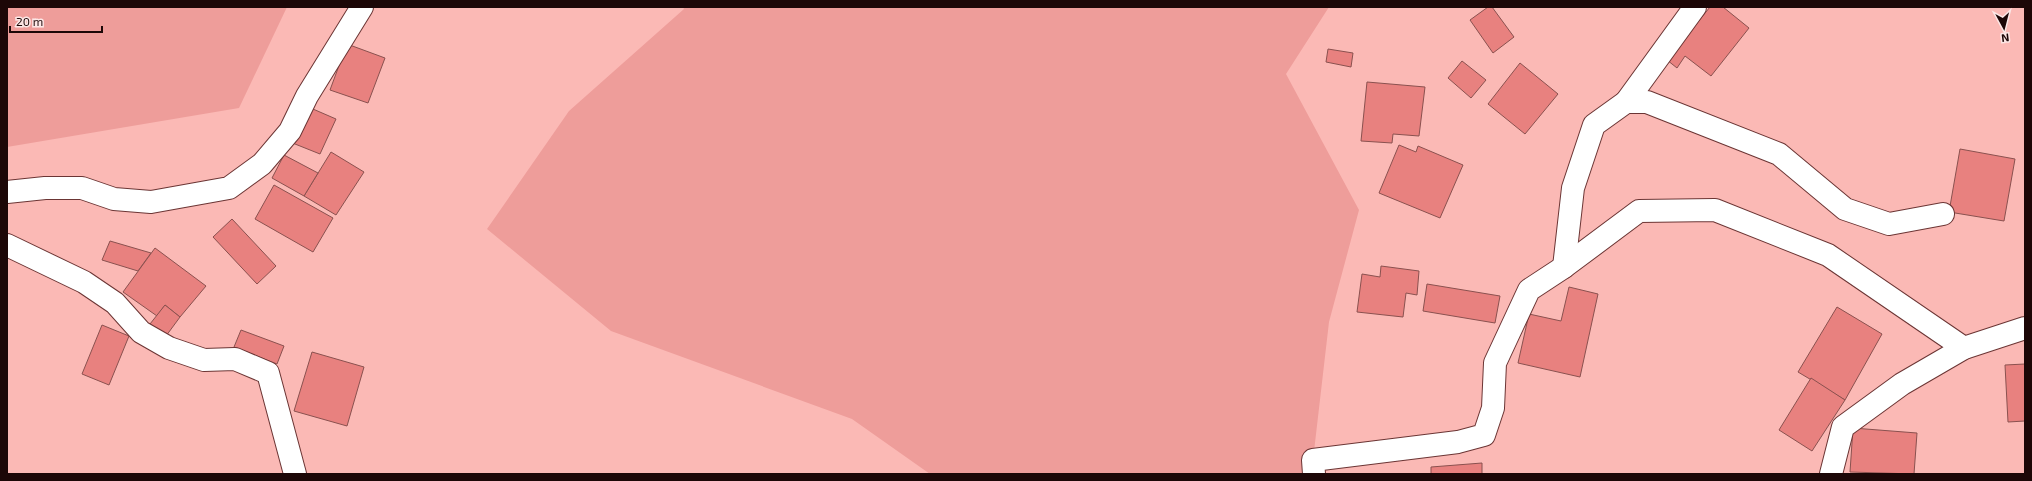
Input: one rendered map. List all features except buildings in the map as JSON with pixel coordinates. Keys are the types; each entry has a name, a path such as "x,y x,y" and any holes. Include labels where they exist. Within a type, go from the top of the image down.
{"street":[{"path":"7,192 46,188 82,188 114,199 151,202 229,188 262,164 290,131 307,96 362,7"},
{"path":"1564,267 1573,188 1594,125 1626,102 1695,7"},
{"path":"1626,102 1647,102 1779,154 1845,210 1889,224 1942,214"},
{"path":"1314,474 1313,460 1458,442 1484,435 1493,408 1495,363 1529,290 1564,267 1639,210 1715,210 1828,256 1964,348"},
{"path":"7,245 84,282 115,303 141,332 169,348 204,360 236,359 268,373 295,474"},
{"path":"1831,474 1843,427 1902,384 1964,348 2025,328"}],"shaded area":[{"path":"7,7 287,7 239,108 7,147"},
{"path":"683,7 1329,7 1286,74 1359,210 1329,322 1313,460 1314,474 930,474 852,419 611,331 487,229 569,111 684,9"}]}
